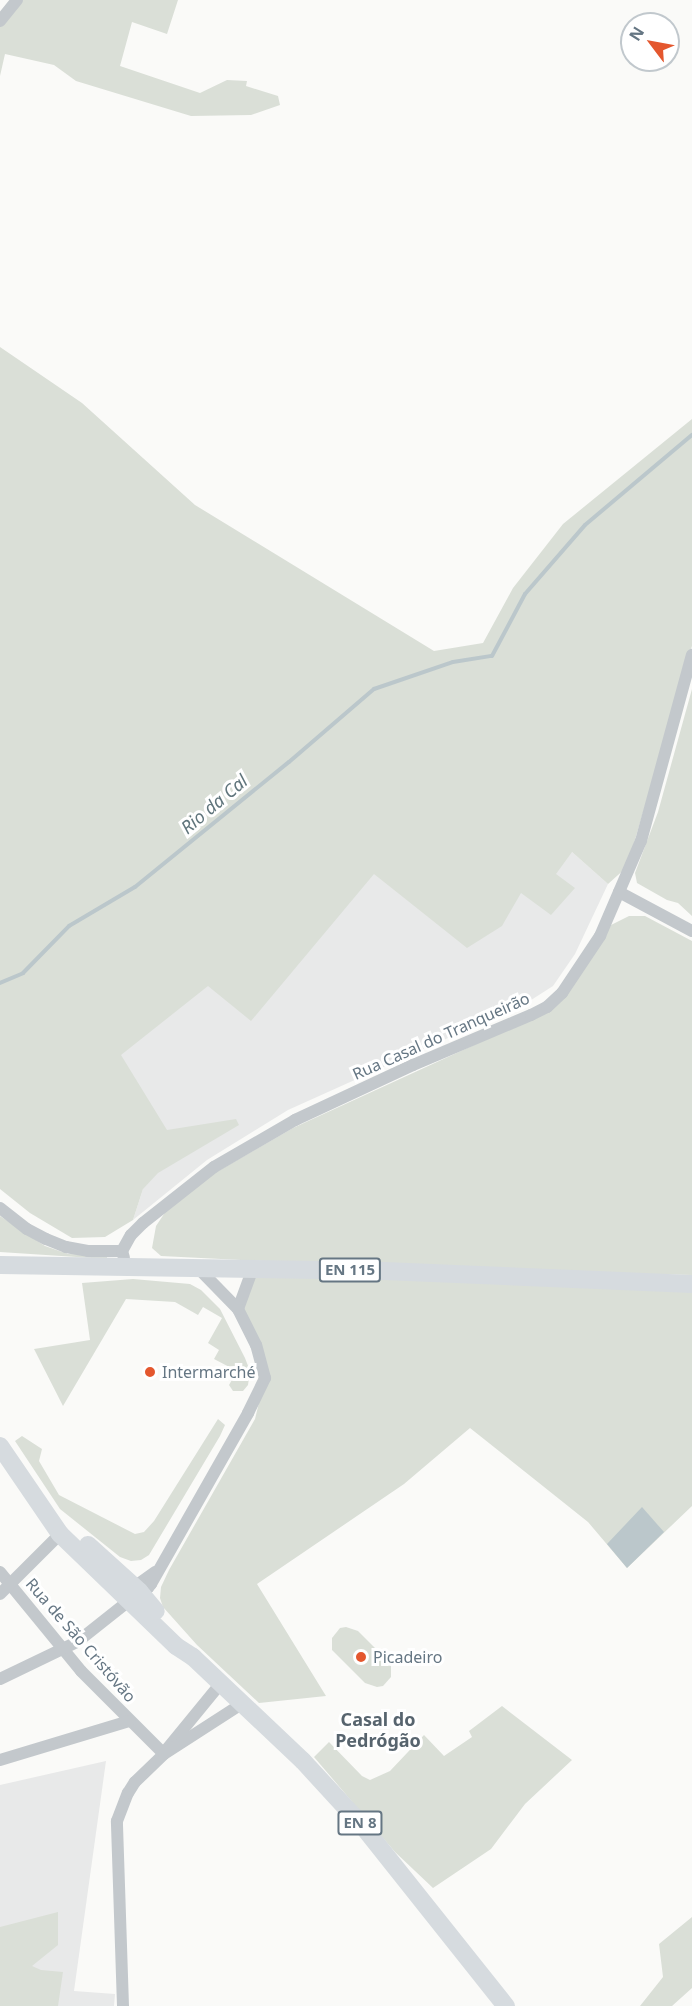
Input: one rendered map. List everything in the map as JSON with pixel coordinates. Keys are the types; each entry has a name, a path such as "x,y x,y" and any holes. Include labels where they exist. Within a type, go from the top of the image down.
{"main road":[{"name":"EN 115","path":"3,1266 124,1260 197,1267 384,1271 692,1284"},
{"name":"EN 8","path":"0,1446 20,1479 57,1528 94,1549 134,1596 193,1657 303,1761 361,1824 506,2006"}],"street":[{"path":"0,21 17,0"},
{"name":"Rua Casal do Tranqueirão","path":"124,1260 131,1235 220,1163 295,1120 547,1007 562,993 600,936 641,841 692,655"},
{"path":"619,892 692,931"},
{"path":"0,1208 27,1229 66,1247 124,1260"},
{"path":"0,1679 77,1642 134,1596 140,1583 155,1572 248,1413 265,1378 256,1345 238,1309 197,1267"},
{"path":"238,1309 253,1268"},
{"path":"0,1594 57,1528"},
{"name":"Rua de São Cristóvão","path":"0,1572 61,1648 129,1721 164,1754"},
{"path":"164,1754 183,1726 221,1683"},
{"path":"123,2006 117,1821 135,1782 164,1754 243,1702"},
{"path":"0,1760 129,1721"}],"shaded area":[{"path":"17,0 178,0 167,34 132,22 120,66 200,93 227,80 247,81 246,86 278,96 280,105 251,115 191,116 76,81 54,65 5,54 0,76 0,21"},
{"path":"0,347 82,403 195,505 434,651 483,643 513,588 563,524 692,419 692,646 627,867 608,884 572,852 556,874 575,888 551,915 521,893 502,926 467,948 374,874 251,1021 208,986 121,1055 167,1130 236,1119 239,1125 158,1173 143,1189 133,1220 105,1237 72,1238 30,1213 0,1189"},
{"path":"692,689 692,916 678,903 667,900 637,883 635,873 658,812"},
{"path":"350,826 572,852 608,884 575,954 553,986 528,1002 288,1110 207,1160 133,1220 143,1189 94,1042"},
{"path":"629,916 645,916 692,941 692,1275 404,1268 161,1256 152,1248 156,1226 168,1208 213,1174 293,1128 546,1012 586,966 611,925"},
{"path":"0,1216 45,1246 68,1254 107,1255 107,1259 0,1252"},
{"path":"254,1273 692,1289 692,1506 627,1568 588,1522 470,1428 404,1484 257,1584 326,1696 259,1703 197,1645 163,1607 160,1598 161,1587 169,1570 255,1419 265,1378 238,1309"},
{"path":"133,1279 190,1284 201,1290 220,1309 250,1371 248,1385 243,1391 233,1391 229,1385 237,1371 214,1359 219,1350 208,1343 222,1318 203,1307 198,1315 175,1302 126,1299 63,1406 34,1349 90,1340 82,1283"},
{"path":"218,1419 225,1425 220,1436 149,1555 141,1560 131,1561 120,1557 60,1509 15,1441 22,1436 42,1449 39,1461 59,1495 135,1534 144,1532 154,1521"},
{"path":"642,1507 664,1532 627,1568 607,1544"},
{"name":"Picadeiro","path":"346,1627 358,1631 391,1664 391,1677 383,1686 377,1687 365,1683 332,1650 332,1638 340,1628"},
{"path":"502,1706 572,1760 525,1804 491,1849 433,1888 395,1852 314,1757 329,1742 362,1776 370,1780 390,1771 424,1735 444,1756 472,1737 469,1731"},
{"path":"106,1761 74,1991 115,1994 114,2006 0,2006 0,1785"},
{"path":"58,1912 58,1945 32,1966 41,1970 63,1972 58,2006 0,2006 0,1927"},
{"path":"692,1917 692,1988 672,2006 640,2006 663,1977 659,1944"}],"waterway":[{"name":"Rio da Cal","path":"0,983 23,973 69,926 135,887 289,762 374,689 453,662 492,656 525,594 585,525 692,435"}],"place":[{"name":"Intermarché","path":"150,1372"},
{"name":"Picadeiro","path":"361,1657"}],"district":[{"name":"Casal do Pedrógão","path":"378,1730"}]}
